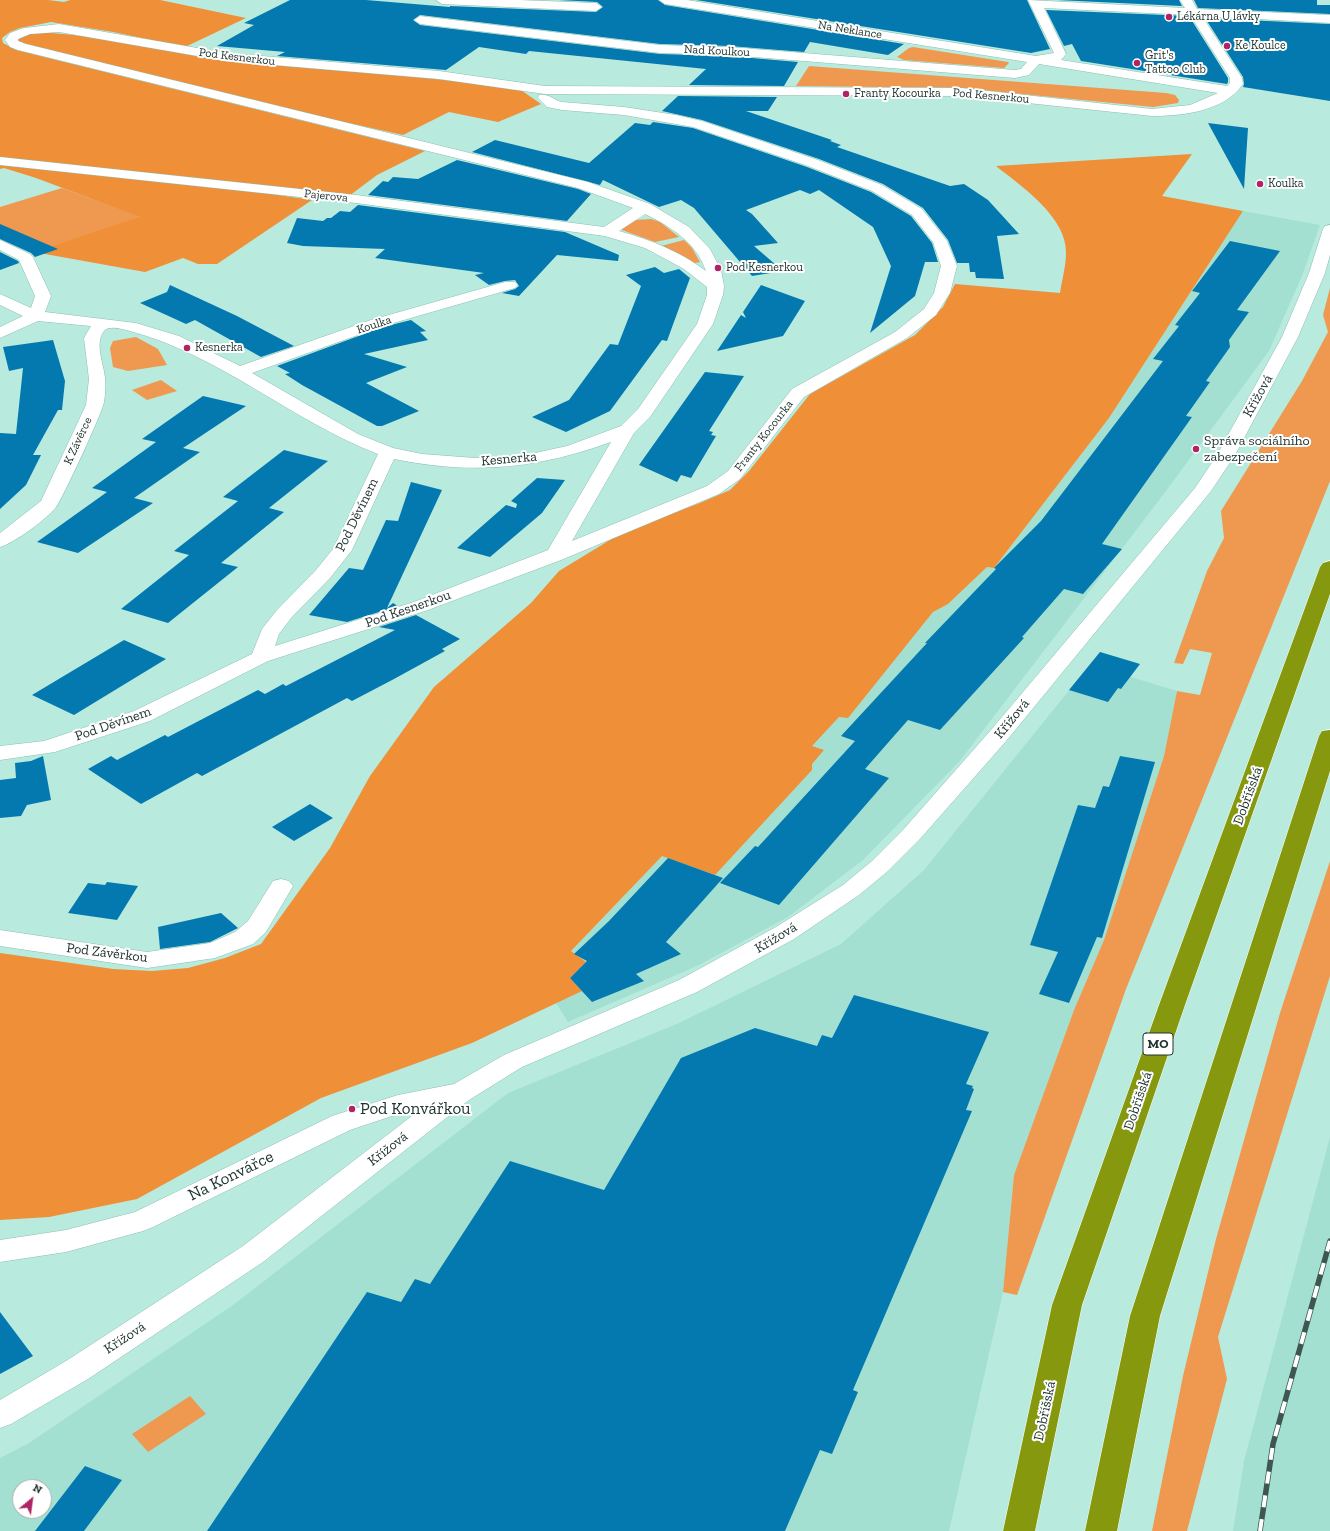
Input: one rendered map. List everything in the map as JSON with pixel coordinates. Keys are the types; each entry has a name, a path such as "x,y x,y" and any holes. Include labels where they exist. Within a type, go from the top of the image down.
{"highway":[{"name":"Dobříšská","path":"1019,1531 1067,1305 1172,1005 1330,567"},
{"path":"1101,1531 1145,1316 1330,736"}],"street":[{"path":"442,0 599,4"},
{"name":"Na Neklance","path":"665,0 1231,91"},
{"path":"1186,0 1236,78 1237,84 1231,91"},
{"path":"1020,73 1036,60 1057,57 1060,54 1035,2 1330,19"},
{"path":"584,17 599,4"},
{"name":"Nad Koulkou","path":"420,20 660,49 729,51 1020,73"},
{"name":"Pod Kesnerkou","path":"627,430 644,413 705,324 713,309 716,286 713,268 704,250 690,236 668,220 645,207 584,185 22,47 14,44 11,40 14,36 28,31 60,28 226,57 439,75 546,90 961,92 1155,112 1190,110 1209,104 1231,91"},
{"path":"560,38 572,28"},
{"path":"1020,73 1040,74"},
{"path":"1064,77 1174,91 1209,104"},
{"name":"Franty Kocourka","path":"546,90 542,96 545,101 552,104 624,111 676,119 697,124 821,166 877,188 917,212 940,241 949,266 942,293 930,312 902,335 798,393 734,475 713,490 677,507 554,556"},
{"name":"Pajerova","path":"0,161 371,201 607,232"},
{"path":"607,232 645,207"},
{"name":"Křížová","path":"0,1415 77,1370 253,1254 460,1093 513,1061 688,986 752,953 820,912 851,890 880,866 912,835 999,735 1202,491 1226,455 1290,337 1317,273 1330,229"},
{"path":"607,232 650,245 689,266 716,286"},
{"path":"0,244 25,257 29,262 43,296 36,316 0,333"},
{"name":"Koulka","path":"239,372 377,323 510,285"},
{"path":"0,299 36,316 69,318 130,326 190,346 239,372 352,438 388,452"},
{"name":"K Závěrce","path":"0,541 20,528 49,504 95,405 98,379 92,338 98,327 108,324"},
{"path":"554,556 627,430"},
{"name":"Kesnerka","path":"388,452 422,459 475,463 526,460 572,450 627,430"},
{"path":"572,450 602,473"},
{"name":"Pod Děvínem","path":"0,753 47,747 142,716 261,657 269,633 284,614 324,574 342,550 388,452"},
{"name":"Pod Kesnerkou","path":"261,657 421,606 554,556"},
{"name":"Pod Závěrkou","path":"0,938 147,960 215,950 244,938 257,926 281,886"},
{"name":"Na Konvářce","path":"0,1250 66,1241 143,1220 341,1123 398,1104 460,1093"}],"shaded area":[{"path":"0,0 48,0 64,2 70,0 160,0 246,18 185,47 113,32 51,22 20,28 10,32 2,38 3,43 16,50 425,151 377,175 349,196 0,157"},
{"path":"41,32 117,39 169,50 518,88 541,104 498,122 449,112 403,135 308,114 19,42 18,39 28,34"},
{"path":"913,47 1009,63 1004,68 904,60 897,57 909,48"},
{"path":"809,66 1166,93 1175,95 1179,100 1178,103 1153,107 961,88 796,86"},
{"path":"1192,154 1162,196 1243,211 1109,418 994,568 987,567 948,604 933,612 848,718 839,717 812,746 824,750 812,764 812,770 715,875 662,856 571,951 586,962 570,978 582,991 472,1043 321,1098 137,1199 49,1217 0,1220 0,953 113,969 152,971 188,968 225,958 261,944 330,848 370,776 434,687 531,603 559,571 623,532 730,490 749,471 810,394 915,335 943,307 955,284 1060,293 1065,268 1066,253 1064,240 1059,227 1041,204 1018,183 996,166"},
{"path":"0,164 258,192 312,200 217,264 198,264 183,258 145,272 34,252 140,217 36,178 4,168 0,169"},
{"path":"62,188 141,218 34,252 0,227 0,207"},
{"path":"1243,211 1320,225 1302,276 1269,351 1163,495 959,762 863,860 788,917 699,965 568,1022 556,1003 581,991 570,978 585,962 571,951 662,855 715,875 811,764 811,746 895,657 933,612 948,604 987,567 994,568 1109,418"},
{"path":"651,219 660,222 679,237 655,242 622,230 621,228 635,220"},
{"path":"684,240 692,248 700,262 695,263 661,246"},
{"path":"1330,288 1330,481 1126,989 1017,1295 1003,1292 1014,1175 1074,1010 1104,940 1164,756 1177,691 1200,695 1212,653 1190,649 1183,664 1174,663 1207,571 1224,538 1221,511 1302,381 1328,332 1323,315"},
{"path":"136,337 158,349 167,365 128,371 113,367 110,348 113,341"},
{"path":"161,380 177,391 147,400 132,390"},
{"path":"1100,652 1138,663 1131,677 1177,691 1164,756 1104,940 1074,1010 1014,1175 1003,1292 949,1531 0,1531 0,1458 29,1443 233,1305 508,1093 679,1023 841,944 924,870"},
{"path":"1330,861 1330,976 1218,1337 1227,1379 1187,1531 1152,1531 1183,1376 1216,1239 1280,1013"},
{"path":"1330,1137 1330,1531 1233,1531 1244,1461"},
{"path":"190,1396 206,1414 148,1452 132,1434"}],"building":[{"path":"290,0 366,0 450,7 596,12 603,7 597,2 558,0 658,0 665,5 904,44 888,55 810,42 804,52 729,46 660,44 420,15 413,20 420,25 660,54 729,56 798,62 784,86 689,85 706,69 529,51 526,54 479,47 446,70 277,56 285,52 217,46 254,25 244,23"},
{"path":"696,0 1027,0 1050,49 1031,53"},
{"path":"1057,0 1179,0 1182,6"},
{"path":"1194,0 1317,0 1317,5 1330,5 1330,14 1198,8"},
{"path":"1046,10 1189,16 1228,78 1228,82 1227,84 1081,61 1072,44 1064,46"},
{"path":"1205,18 1330,24 1330,101 1243,87 1243,77"},
{"path":"678,96 777,97 768,111 746,111 832,140 830,141 841,145 837,147 950,186 964,184 988,200 1019,234 997,236 1004,279 976,278 975,272 970,272 969,263 957,263 948,240 923,208 883,184 819,159 702,120 662,111"},
{"path":"653,122 693,128 807,167 871,192 911,216 932,243 938,262 925,262 915,296 870,333 891,266 873,227 819,190 810,194 800,190 746,210 752,214 778,243 754,246 783,271 752,276 694,208 681,200 659,207 603,180 600,185 472,152 495,140 589,163 635,123 650,125"},
{"path":"1208,123 1248,128 1244,189"},
{"path":"457,160 578,189 591,194 567,221 368,195 383,181 388,182 393,177 418,179"},
{"path":"358,205 565,232 619,255 618,261 557,255 519,296 502,293 515,289 519,286 515,280 489,285 475,275 484,273 375,258 385,249 303,246 287,243 297,218 323,221 327,218 331,218 340,211 350,212"},
{"path":"0,224 58,249 35,257 31,253 0,239"},
{"path":"1230,241 1280,251 1237,310 1249,312 1229,340 1230,347 1206,381 1210,382 1186,416 1192,417 1102,544 1122,549 1083,594 1064,589 1022,637 1024,638 940,730 908,720 865,769 889,778 779,905 720,883 755,846 758,847 855,741 841,736 927,643 925,643 996,569 994,568 1041,521 1163,361 1153,359 1179,326 1175,325 1200,293 1192,291"},
{"path":"0,252 18,261 19,263 0,270"},
{"path":"655,267 664,273 679,269 690,278 667,341 662,340 610,411 566,432 532,417 569,400 610,344 618,345 641,286 626,275"},
{"path":"170,285 237,316 294,346 261,357 195,320 186,324 140,303 167,292"},
{"path":"761,285 805,301 783,336 717,351 741,315 746,318 743,312"},
{"path":"411,320 426,331 420,332 428,340 364,354 407,367 366,383 419,411 382,426 377,426 302,385 285,374 290,373 277,366 383,327"},
{"path":"53,340 65,381 62,410 58,410 33,455 41,455 26,485 0,509 0,433 16,434 23,368 9,371 3,347"},
{"path":"705,372 744,376 709,431 713,432 711,435 716,436 691,478 681,475 677,482 639,465"},
{"path":"203,396 246,406 183,448 200,452 134,498 153,503 78,553 37,542 107,492 92,488 156,442 142,439"},
{"path":"284,450 328,461 269,508 284,512 221,563 238,567 168,623 121,609 189,555 174,551 238,501 223,497"},
{"path":"537,478 565,480 542,513 490,557 457,548 506,505 516,508 517,504 511,501"},
{"path":"411,482 442,490 387,608 393,603 398,606 347,622 309,615 349,568 363,570 386,520 398,521"},
{"path":"416,615 460,639 442,649 445,651 394,679 352,701 347,698 202,776 197,773 141,804 88,769 111,756 117,760 165,735 168,737 258,690 265,694 283,684 286,686 395,630 379,627"},
{"path":"124,640 166,659 74,715 32,695"},
{"path":"1100,652 1140,664 1121,689 1118,688 1108,702 1069,690"},
{"path":"43,756 51,800 27,805 21,816 0,818 0,780 16,778 15,763 31,761"},
{"path":"1120,756 1155,762 1102,938 1097,937 1069,1003 1039,994 1058,952 1030,945 1078,805 1095,808 1103,786 1109,787"},
{"path":"310,804 333,818 294,841 272,827"},
{"path":"668,858 723,878 666,942 681,954 636,974 644,981 592,1002 570,978 587,961 574,954 609,921"},
{"path":"107,882 138,886 117,920 68,913 88,883 105,885"},
{"path":"221,913 238,928 210,942 160,949 158,927"},
{"path":"854,995 989,1032 966,1084 973,1086 972,1088 974,1089 966,1110 972,1111 853,1390 858,1392 832,1454 820,1450 785,1531 207,1531 367,1292 401,1302 415,1279 430,1284 510,1161 604,1190 681,1058 755,1028 817,1046 822,1035 832,1038"},
{"path":"0,1312 33,1356 0,1374"},
{"path":"85,1466 122,1480 84,1531 35,1531 44,1519 52,1519 52,1509"}],"railway":[{"path":"1260,1531 1273,1444 1330,1241"}],"place":[{"name":"Lékárna U lávky","path":"1169,17"},
{"name":"Ke Koulce","path":"1227,46"},
{"name":"Grit's Tattoo Club","path":"1137,63"},
{"name":"Franty Kocourka","path":"846,94"},
{"name":"Koulka","path":"1260,184"},
{"name":"Pod Kesnerkou","path":"718,268"},
{"name":"Kesnerka","path":"187,348"},
{"name":"Správa sociálního zabezpečení","path":"1196,449"},
{"name":"Pod Konvářkou","path":"352,1109"}]}
